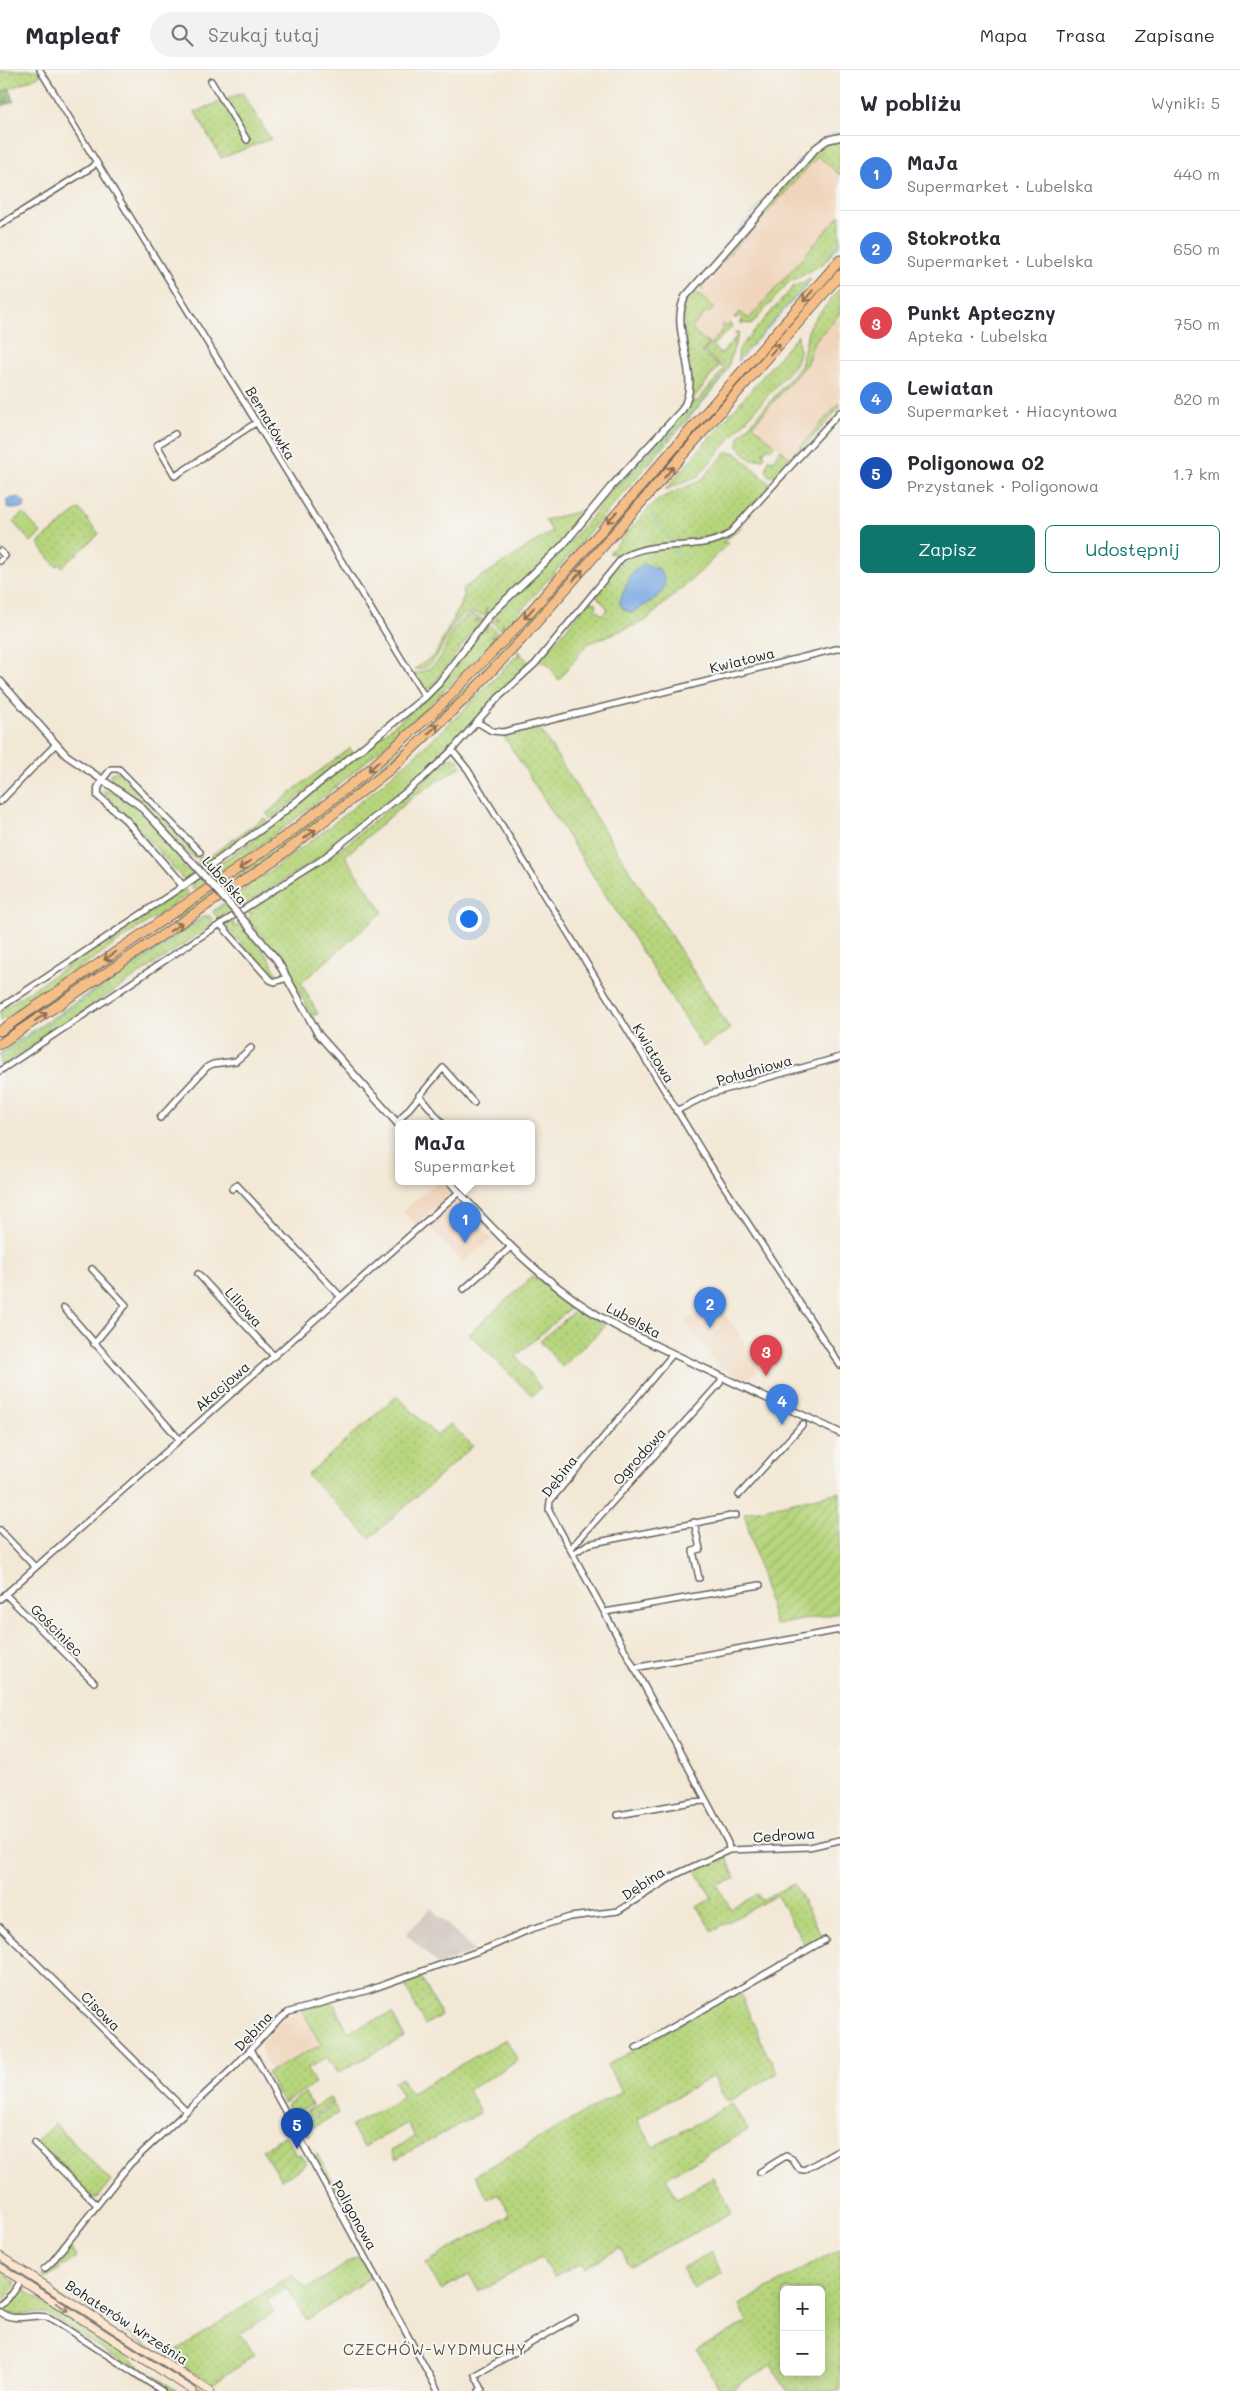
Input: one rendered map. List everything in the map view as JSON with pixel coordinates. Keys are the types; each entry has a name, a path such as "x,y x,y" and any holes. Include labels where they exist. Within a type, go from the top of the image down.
{"highway":[{"path":"0,1031 229,876 325,806 374,766 498,648 840,260"},
{"path":"0,1044 300,842 393,767 467,697 523,638 840,275"}],"main road":[{"name":"Bohaterów Września","path":"0,2256 210,2391"},
{"name":"Bohaterów Września","path":"0,2266 192,2391"}],"street":[{"name":"Bernatówka","path":"40,70 425,697"},
{"path":"211,81 247,140"},
{"path":"0,1008 183,886 265,826 425,697 443,678 489,616 563,545 610,488 682,410 690,387 680,317 685,297 816,148 824,142 840,137"},
{"path":"0,225 92,167 96,162"},
{"path":"0,1071 220,924 335,850 424,778 452,750 498,698 538,660 622,558 638,551 714,540 729,534 840,412"},
{"path":"175,434 157,445 175,476 257,422"},
{"path":"0,551 5,556 0,561"},
{"name":"Kwiatowa","path":"478,722 492,731 503,732 840,648"},
{"name":"Lubelska","path":"0,681 56,744 73,760 139,805 191,861 274,955 305,1015 318,1034 395,1121"},
{"path":"0,802 56,744"},
{"name":"Kwiatowa","path":"452,750 468,770 676,1111 840,1366"},
{"path":"183,886 126,820 98,796 98,788 111,769 120,769 200,852"},
{"path":"220,924 270,980 275,982 287,978"},
{"path":"160,1118 207,1067 213,1064 236,1061 251,1048"},
{"name":"Południowa","path":"676,1111 710,1094 840,1058"},
{"path":"401,1120 419,1094 443,1068 474,1104"},
{"path":"419,1094 441,1120"},
{"path":"232,1189 236,1185 340,1296"},
{"name":"Lubelska","path":"453,1185 511,1247 538,1271 600,1317 673,1354 840,1432"},
{"name":"Akacjowa","path":"0,1599 459,1192"},
{"path":"464,1290 511,1247"},
{"path":"92,1269 126,1305 94,1344"},
{"name":"Liliowa","path":"198,1274 274,1356"},
{"path":"64,1308 179,1439"},
{"name":"Dębina","path":"44,2269 51,2263 96,2204 130,2164 247,2055 279,2019 294,2010 368,1990 570,1917 618,1911 677,1874 729,1850 723,1832 550,1513 550,1501 673,1354"},
{"name":"Ogrodowa","path":"571,1551 713,1390 722,1377"},
{"path":"739,1495 803,1424"},
{"path":"571,1551 588,1544 736,1515"},
{"path":"694,1522 700,1550 693,1551 698,1578"},
{"path":"0,1530 35,1567"},
{"path":"605,1612 760,1585"},
{"name":"Gościniec","path":"5,1594 94,1682"},
{"path":"634,1668 840,1630"},
{"path":"618,1815 706,1801"},
{"name":"Cedrowa","path":"729,1850 809,1847 840,1840"},
{"name":"Cisowa","path":"0,1926 186,2111"},
{"path":"636,2048 825,1940"},
{"name":"Poligonowa","path":"251,2049 438,2391"},
{"path":"247,2055 255,2057"},
{"path":"34,2143 96,2204"},
{"path":"760,2172 786,2156 792,2158 798,2169 804,2170 840,2150"},
{"path":"0,2305 12,2294 21,2281"},
{"path":"0,2312 9,2318 35,2314 50,2318 162,2391"},
{"path":"479,2391 482,2389 475,2375 575,2318"}],"shaded area":[{"path":"818,156 840,175 840,215 748,320 740,312 702,355 689,344 695,293 699,294 702,286 714,271"},
{"path":"840,313 840,402 790,458 753,425 807,363 814,342"},
{"path":"433,1185 444,1185 451,1193 415,1225 403,1211"},
{"path":"457,1201 492,1239 462,1262 428,1225"},
{"path":"716,1302 763,1367 745,1380 720,1368 685,1322"},
{"path":"431,1908 474,1951 439,1965 406,1934"},
{"path":"302,2010 321,2045 271,2071 263,2056 261,2044 281,2021"}],"green space":[{"path":"0,70 38,70 41,75 0,93"},
{"path":"10,89 14,101 0,107 0,93"},
{"path":"242,93 271,139 221,158 195,112"},
{"path":"840,140 840,175 818,156 714,271 702,286 702,290 699,283 816,151 825,144"},
{"path":"840,215 840,244 823,264 789,282 752,324 740,323 743,319 739,316 736,319 734,318 740,312 749,319"},
{"path":"840,265 840,271 529,626 454,704 395,759 327,816 175,922 173,918 274,849 348,794 413,738 452,701 527,623"},
{"path":"810,279 738,361 738,352 741,346 794,286"},
{"path":"840,288 840,313 814,342 807,363 753,425 775,445 771,449 768,447 763,453 765,456 763,459 751,460 738,447 739,437 801,366 809,326"},
{"path":"692,292 699,294 714,308 709,313 707,311 691,329 709,344 702,352 719,366 693,399 697,402 724,369 704,351 724,329 721,326 723,324 726,327 730,323 732,327 712,346 721,354 737,336 734,333 739,332 728,367 721,381 505,629 503,623 500,630 482,615 469,613 460,617 435,659 426,667 415,669 435,655 464,597 462,589 552,531 545,520 584,510 579,519 575,519 578,524 560,542 558,548 487,614 486,608 486,614 492,620 498,620 498,618 491,617 547,566 593,515 609,492 657,442 687,405 686,347 683,316 685,302"},
{"path":"798,335 799,353 795,364 698,476 665,490"},
{"path":"840,402 840,407 778,477 769,476 766,470 769,459 772,462 780,449 790,458"},
{"path":"727,452 736,453 769,483 768,488 728,531 721,536 635,549 622,555 609,553 652,505 663,497 700,481"},
{"path":"79,509 99,534 62,567 60,564 56,566 39,545 39,542"},
{"path":"23,513 41,533 31,542 13,522"},
{"path":"744,525 723,542 728,543 702,570 645,621 587,644 559,680 547,663 539,662 589,601 596,603 597,607 595,609 602,615 608,609 595,594 614,570 625,560 638,553 729,536"},
{"path":"471,615 481,618 498,633 490,637 497,637 463,672 392,739 318,801 280,831 201,887 194,890 191,888 192,882 255,839 440,686 485,626 486,632 486,626 480,620 474,621 480,622 429,690 423,690 414,674 429,669 436,663 458,624"},
{"path":"517,650 529,662 525,664 529,666 500,692 429,769 327,853 224,918 219,919 213,912 214,910 296,852 373,791 482,692 517,655 519,656"},
{"path":"538,726 730,1029 703,1047 503,735"},
{"path":"350,748 353,753 271,819 266,814 295,789"},
{"path":"452,757 456,758 462,766 415,795 345,856 383,912 301,983 318,1014 312,1016 285,966 249,921 248,918 252,914 244,912 327,860"},
{"path":"119,772 204,860 264,818 268,821 184,880 102,791 112,793 123,799 146,819 186,864 182,868 189,870 199,863 199,857 197,856 194,859 145,806 111,781 110,774"},
{"path":"183,889 187,891 188,895 0,1021 0,1011"},
{"path":"204,916 210,916 212,919 211,926 0,1067 0,1053"},
{"path":"233,918 234,927 239,925 243,927 270,959 277,976 275,979 227,928 228,922"},
{"path":"111,960 113,964 0,1039 0,1034"},
{"path":"533,1276 574,1305 516,1356 541,1388 532,1396 469,1334"},
{"path":"578,1308 605,1326 562,1367 540,1341"},
{"path":"397,1396 436,1435 451,1424 473,1446 370,1538 307,1475"},
{"path":"840,1492 840,1613 775,1625 744,1513"},
{"path":"726,1855 735,1879 717,1885 731,1909 758,1894 761,1900 794,1884 822,1937 821,1941 807,1949 777,1895 712,1931 697,1907 712,1898 694,1867"},
{"path":"420,1975 441,2015 425,2025 403,1981"},
{"path":"739,1990 764,2048 778,2073 727,2102 713,2076 637,2119 653,2147 732,2104 748,2130 666,2178 677,2198 713,2178 732,2213 630,2266 620,2248 584,2268 581,2263 554,2278 541,2257 479,2292 469,2274 441,2290 426,2263 510,2215 499,2193 488,2199 475,2175 622,2091 607,2065"},
{"path":"333,2002 348,2032 392,2013 404,2037 337,2073 327,2057 307,2069 315,2084 283,2103 267,2073 321,2045 302,2010"},
{"path":"506,2039 518,2061 468,2090 480,2113 396,2159 392,2150 415,2137 408,2123 364,2147 351,2126 403,2097 394,2082 401,2078 411,2093"},
{"path":"305,2093 312,2105 290,2115 286,2105"},
{"path":"330,2098 333,2103 297,2124 294,2118"},
{"path":"334,2105 339,2113 308,2130 310,2135 300,2132 297,2127"},
{"path":"55,2124 111,2181 98,2198 93,2198 35,2142"},
{"path":"285,2135 296,2155 300,2154 307,2164 281,2180 262,2150"},
{"path":"317,2154 336,2187 337,2190 333,2192 315,2159"},
{"path":"68,2243 76,2258 45,2278 43,2276"},
{"path":"840,2248 840,2391 787,2391 772,2365 727,2391 721,2391 697,2350 747,2322 739,2305"},
{"path":"711,2252 722,2273 694,2289 682,2268"},
{"path":"359,2256 371,2277 307,2320 286,2288 267,2301 274,2312 240,2334 255,2355 212,2384 168,2356 293,2274 306,2289"},
{"path":"0,2271 15,2281 15,2287 0,2303"},
{"path":"36,2282 205,2391 198,2391 34,2285"},
{"path":"20,2287 177,2391 166,2391 49,2315 37,2313 14,2315 3,2312 2,2305"},
{"path":"72,2297 191,2374 186,2372"}],"water":[{"path":"19,497 25,503 24,508 11,509 7,507 7,499"},
{"path":"645,564 659,569 664,577 665,584 658,596 631,613 623,609 619,602 632,573"}],"waterway":[{"path":"832,134 840,133"},
{"path":"811,148 828,135"},
{"path":"788,174 807,152"},
{"path":"779,184 784,179"},
{"path":"767,197 775,188"},
{"path":"751,215 764,201"},
{"path":"732,237 747,219"},
{"path":"826,258 840,241"},
{"path":"739,360 809,281"},
{"path":"619,486 688,417 724,376"},
{"path":"651,514 675,544"},
{"path":"676,548 676,553"},
{"path":"231,901 237,897"},
{"path":"216,911 226,904"},
{"path":"0,1056 207,917"},
{"path":"0,1003 5,1000"}],"place":[{"name":"MaJa","path":"465,1243"},
{"name":"Stokrotka","path":"710,1328"},
{"name":"Punkt Apteczny","path":"766,1376"},
{"name":"Lewiatan","path":"782,1425"},
{"name":"Poligonowa 02","path":"297,2149"}],"district":[{"name":"CZECHÓW-WYDMUCHY","path":"435,2349"}]}
